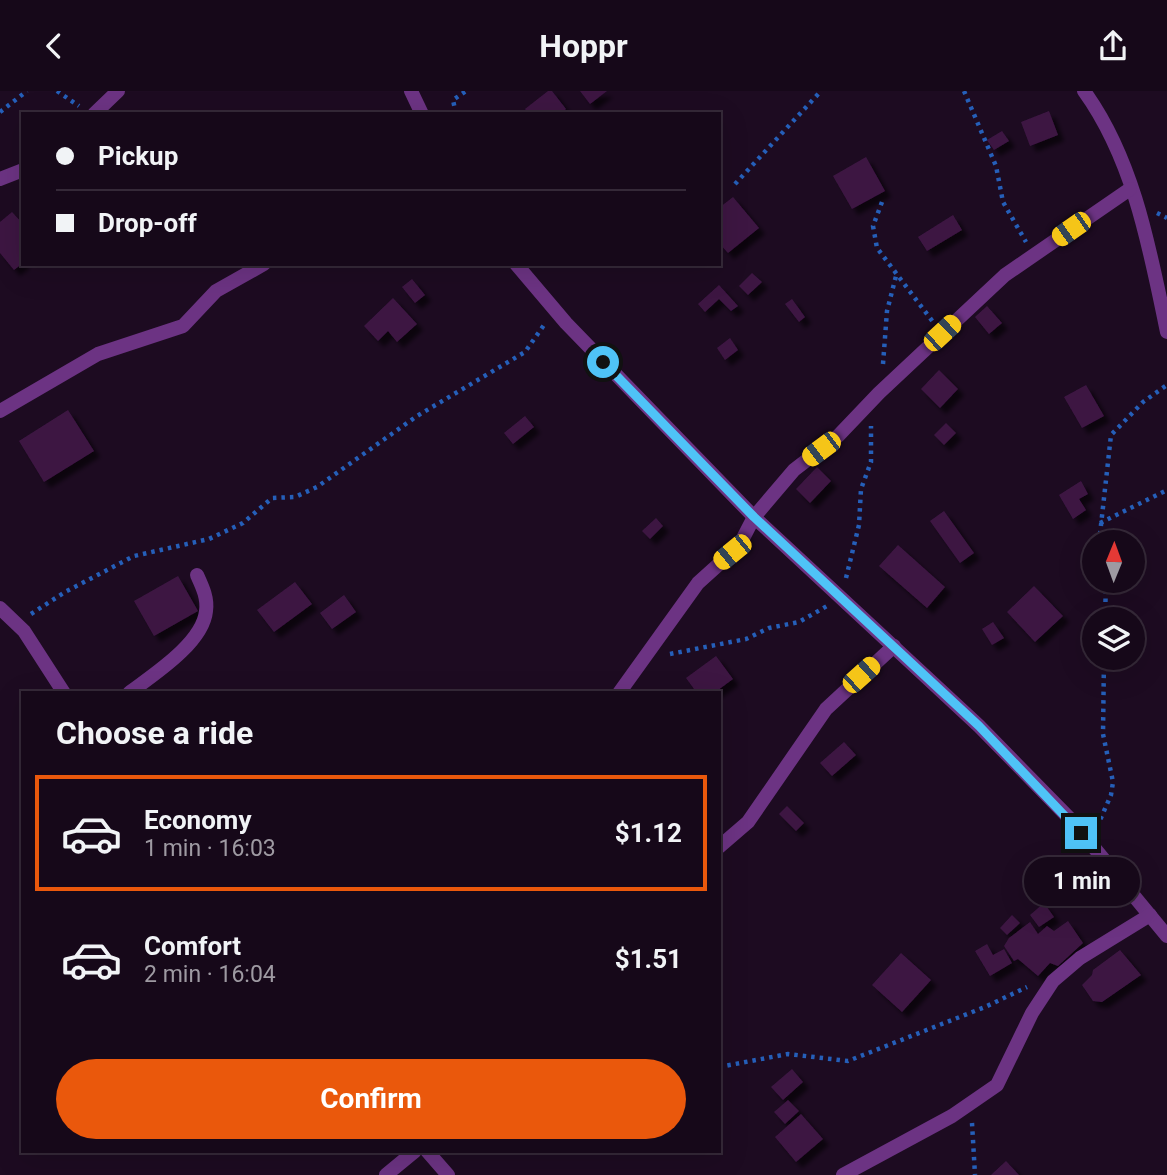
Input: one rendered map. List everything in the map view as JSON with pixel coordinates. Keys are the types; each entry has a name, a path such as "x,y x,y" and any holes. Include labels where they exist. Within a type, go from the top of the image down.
{"street":[{"path":"95,112 118,91"},
{"path":"411,91 421,112"},
{"path":"1084,91 1105,121 1147,238 1167,332"},
{"path":"0,179 21,171"},
{"path":"620,691 698,583 739,546 754,517 794,470 838,436 868,403 1005,275 1130,189"},
{"path":"0,411 98,353 183,326 216,291 260,266"},
{"path":"518,266 555,310 754,517 840,600 894,646 979,726 1091,844 1167,936"},
{"path":"132,691 178,654 204,621 206,601 197,575"},
{"path":"0,608 18,623 63,691"},
{"path":"721,844 748,822 826,709 894,646"},
{"path":"843,1175 970,1104 997,1085 1032,1013 1064,971 1150,915"},
{"path":"386,1175 413,1153"},
{"path":"429,1153 447,1175"}],"path":[{"path":"0,112 27,91"},
{"path":"57,91 92,112"},
{"path":"456,112 453,100 466,91"},
{"path":"735,184 821,91"},
{"path":"964,91 996,166 1003,202 1032,256"},
{"path":"882,202 874,218 877,248 942,333"},
{"path":"883,389 887,311 896,276"},
{"path":"18,623 65,592 134,556 209,539 243,523 272,498 295,497 317,487 417,416 525,352 555,310"},
{"path":"1099,530 1111,436 1143,403 1167,385"},
{"path":"642,660 746,639 769,628 799,622 840,600 859,525 861,489 871,462 868,403"},
{"path":"1099,523 1167,490"},
{"path":"1091,844 1111,795 1112,782 1103,734 1104,670"},
{"path":"721,1067 788,1054 848,1061 985,1007 1064,971"},
{"path":"970,1104 975,1175"}],"building":[{"path":"548,91 552,91 566,109 562,112 527,112 525,109"},
{"path":"580,91 607,91 590,104"},
{"path":"1049,111 1058,135 1030,146 1021,122"},
{"path":"1002,131 1009,141 994,150 987,140"},
{"path":"866,157 885,191 852,209 833,176"},
{"path":"733,197 759,228 728,253 721,245 721,206"},
{"path":"12,212 21,222 21,265 14,270 0,253 0,222"},
{"path":"953,215 962,230 927,251 918,237"},
{"path":"752,273 762,282 748,295 739,286"},
{"path":"412,279 425,295 415,303 402,287"},
{"path":"719,285 738,306 731,311 719,299 705,312 698,304"},
{"path":"393,298 417,324 397,342 388,331 378,341 364,326"},
{"path":"792,299 805,317 799,322 785,304"},
{"path":"987,306 1002,323 989,334 975,317"},
{"path":"730,338 738,350 725,360 717,348"},
{"path":"939,370 958,389 940,408 921,389"},
{"path":"1086,385 1104,416 1082,428 1064,397"},
{"path":"68,410 94,451 44,482 19,441"},
{"path":"525,416 534,427 513,444 504,433"},
{"path":"946,423 956,433 944,445 934,435"},
{"path":"817,467 831,481 810,503 796,489"},
{"path":"1081,481 1088,494 1079,499 1086,510 1073,519 1059,495"},
{"path":"944,511 974,553 960,563 930,521"},
{"path":"656,518 663,526 650,539 642,531"},
{"path":"898,545 945,587 927,608 879,566"},
{"path":"178,576 198,611 154,636 134,601"},
{"path":"295,582 312,604 274,632 257,610"},
{"path":"1034,586 1063,616 1035,642 1007,612"},
{"path":"344,595 356,612 332,629 320,613"},
{"path":"993,622 1004,638 992,645 982,629"},
{"path":"716,656 733,679 717,691 696,691 686,678"},
{"path":"844,742 856,755 832,776 820,763"},
{"path":"787,806 804,823 796,831 779,814"},
{"path":"1044,903 1054,917 1039,927 1030,915"},
{"path":"1012,915 1020,923 1007,935 1000,928"},
{"path":"1068,921 1083,943 1058,966 1050,963 1038,976 1018,959 1014,961 1004,946 1009,938 1030,922 1038,934 1047,926 1054,931"},
{"path":"987,944 993,955 1004,949 1012,963 990,976 975,951"},
{"path":"1120,950 1141,975 1102,1002 1093,1001 1082,985 1092,975 1093,970"},
{"path":"901,953 931,980 902,1012 872,985"},
{"path":"792,1069 803,1082 783,1100 771,1087"},
{"path":"788,1100 799,1111 785,1124 774,1112"},
{"path":"801,1114 823,1139 796,1162 775,1137"},
{"path":"1006,1161 1019,1175 991,1175"}],"route":[{"path":"603,362 754,517 840,600 894,646 979,726 1081,833"}]}
